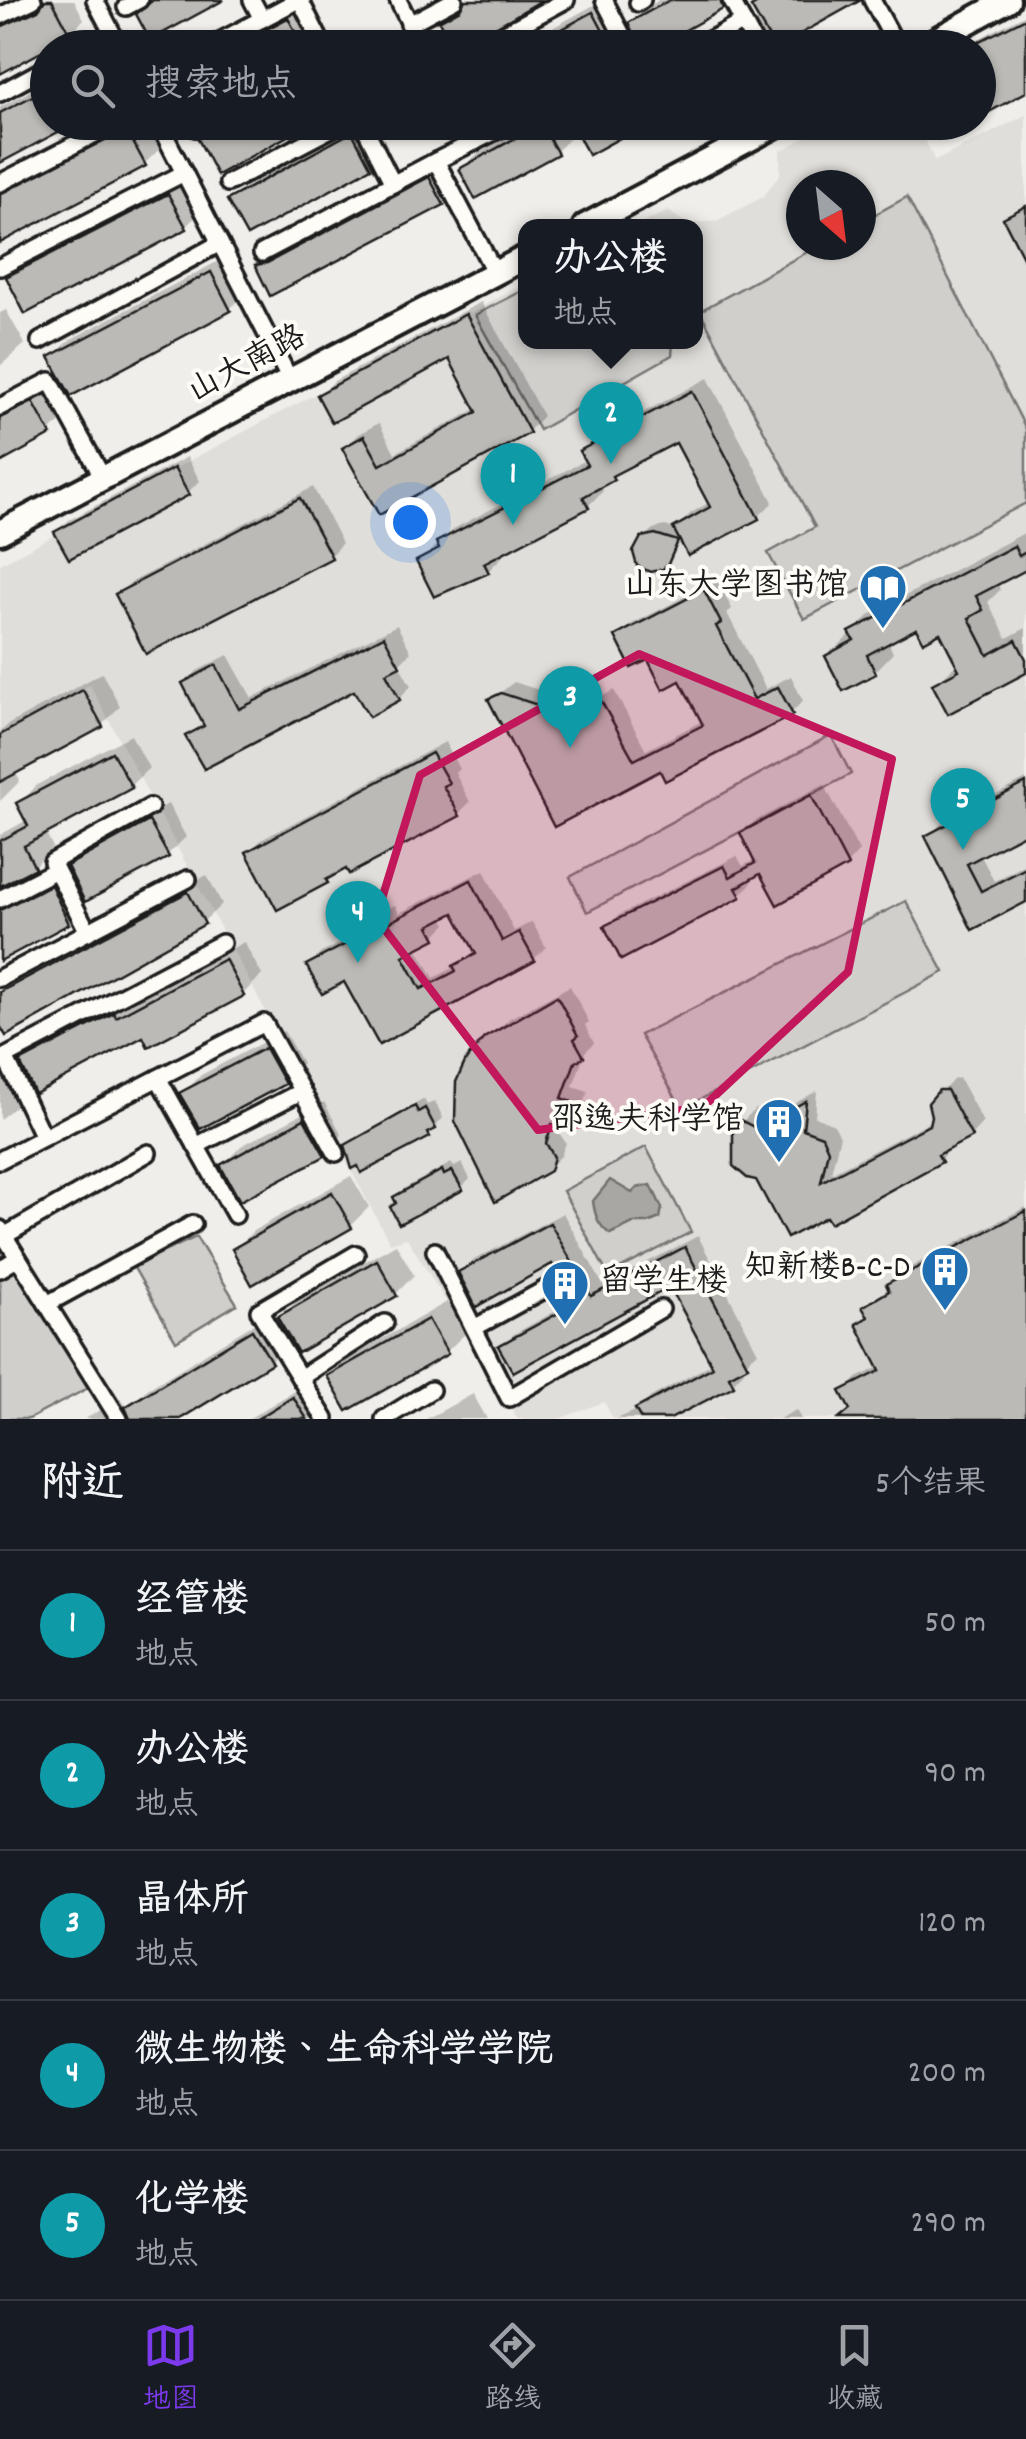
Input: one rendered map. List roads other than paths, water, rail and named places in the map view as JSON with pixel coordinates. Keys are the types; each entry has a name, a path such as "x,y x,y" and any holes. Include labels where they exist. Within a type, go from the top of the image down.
{"main road":[{"path":"954,30 1008,0"},
{"path":"598,219 748,140"},
{"name":"山大南路","path":"0,532 518,261"}],"street":[{"path":"0,16 33,0"},
{"path":"95,0 111,30"},
{"path":"252,0 262,19"},
{"path":"241,30 299,0 315,30"},
{"path":"398,0 412,30"},
{"path":"409,24 454,0"},
{"path":"510,30 566,0"},
{"path":"604,0 620,30"},
{"path":"731,0 747,30"},
{"path":"872,0 888,30"},
{"path":"729,30 743,22"},
{"path":"0,92 30,77"},
{"path":"0,183 83,140"},
{"path":"167,140 290,380"},
{"path":"228,183 310,140"},
{"path":"371,140 393,184"},
{"path":"262,252 479,140"},
{"path":"436,161 495,274"},
{"path":"0,268 184,173"},
{"path":"40,341 220,243"},
{"path":"0,407 50,380 102,478"},
{"path":"88,932 52,862 150,806"},
{"path":"0,899 56,870"},
{"path":"0,978 188,879"},
{"path":"43,1138 2,1054 222,943"},
{"path":"0,1160 264,1023 336,1153"},
{"path":"158,1078 235,1216"},
{"path":"196,1146 302,1091"},
{"path":"119,1419 2,1232 148,1153"},
{"path":"47,1304 193,1224"},
{"path":"435,1251 509,1398 661,1309"},
{"path":"325,1419 259,1310 356,1254"},
{"path":"0,1269 18,1258"},
{"path":"474,1328 551,1286"},
{"path":"300,1378 385,1324"},
{"path":"384,1419 430,1390"}],"place":[{"name":"办公楼","path":"611,464"},
{"name":"经管楼","path":"513,525"},
{"name":"山东大学图书馆","path":"883,630"},
{"name":"晶体所","path":"570,748"},
{"name":"化学楼","path":"963,850"},
{"name":"微生物楼、生命科学学院","path":"358,963"},
{"name":"邵逸夫科学馆","path":"779,1164"},
{"name":"知新楼B-C-D","path":"945,1312"},
{"name":"留学生楼","path":"565,1326"}]}
